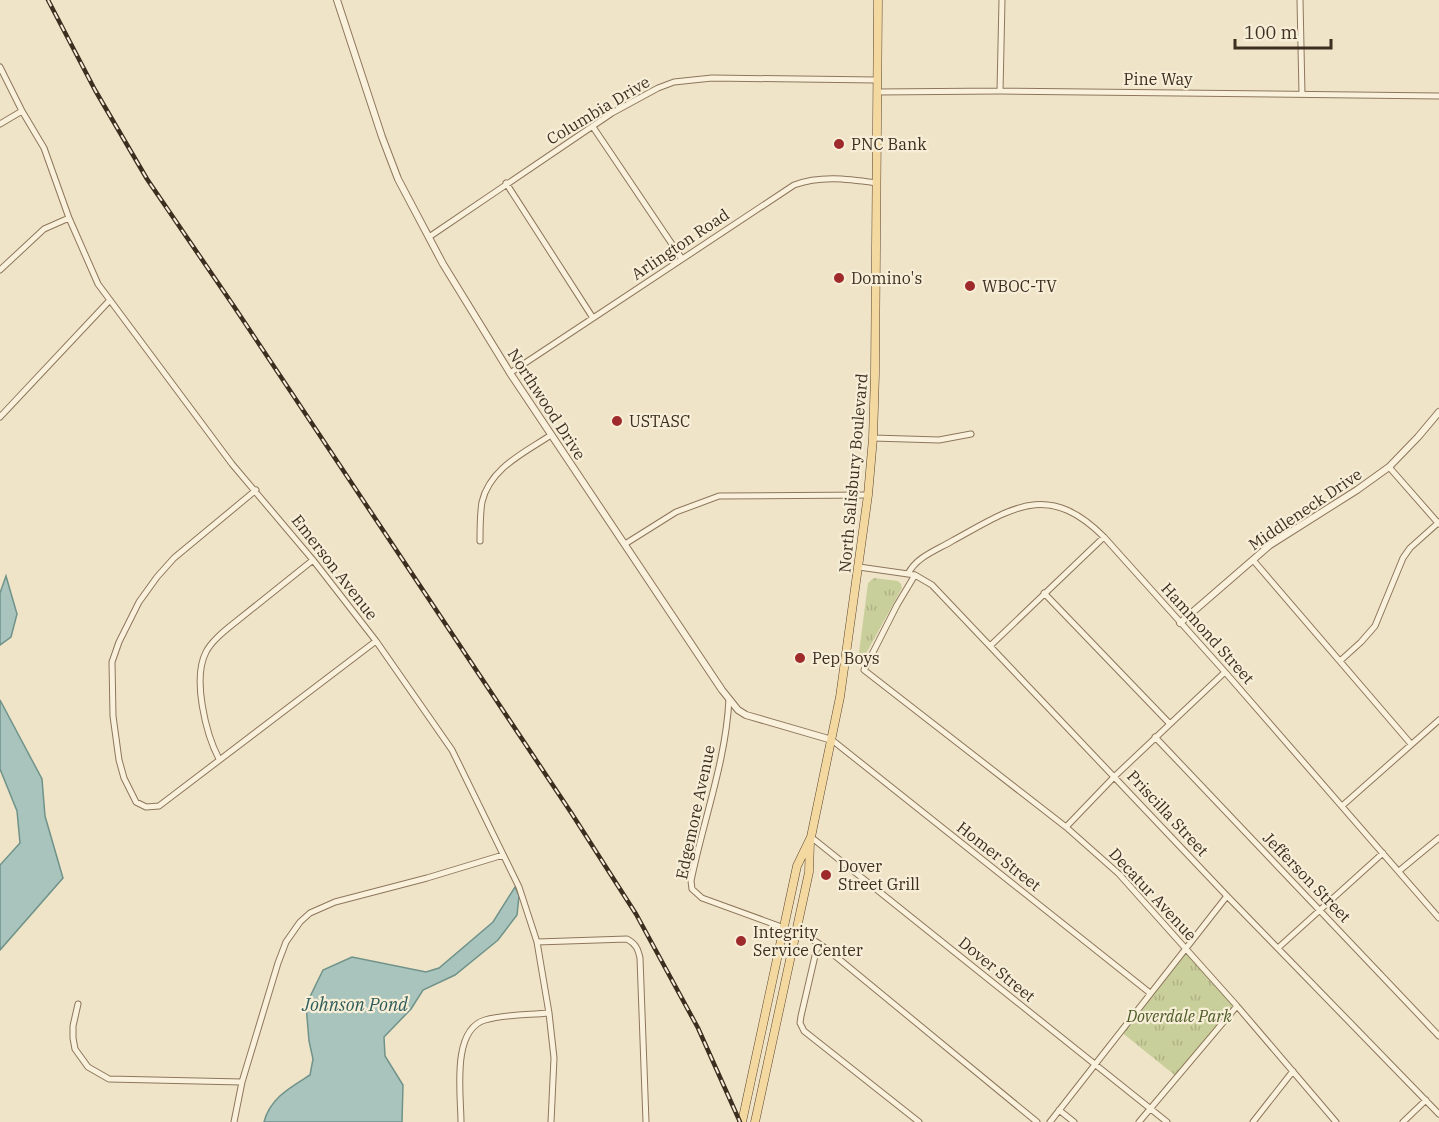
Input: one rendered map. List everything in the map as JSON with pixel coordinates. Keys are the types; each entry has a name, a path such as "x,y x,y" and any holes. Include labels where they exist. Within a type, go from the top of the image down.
{"main road":[{"name":"North Salisbury Boulevard","path":"755,1121 809,872 810,837 840,697 868,495 873,438 878,0"},
{"name":"North Salisbury Boulevard","path":"742,1122 797,866 810,837"}],"street":[{"name":"Northwood Drive","path":"337,0 398,179 468,306 551,435 729,699 746,715 832,740"},
{"path":"1000,91 1002,0"},
{"path":"1300,0 1302,94"},
{"name":"Emerson Avenue","path":"0,66 22,111 44,148 69,218 98,284 232,464 313,560 376,641 452,750 519,887 537,942 554,1058 551,1122"},
{"name":"Columbia Drive","path":"429,237 620,108 658,88 690,79 767,77 876,80"},
{"name":"Pine Way","path":"877,92 1000,91 1439,96"},
{"path":"0,124 22,111"},
{"path":"593,127 682,259"},
{"name":"Arlington Road","path":"510,373 794,185 812,180 840,177 877,183"},
{"path":"506,183 593,318"},
{"path":"0,270 45,229 69,218"},
{"path":"0,417 110,300"},
{"name":"Middleneck Drive","path":"1180,623 1285,534 1357,490 1389,467 1439,412"},
{"path":"873,438 939,440 971,434"},
{"path":"480,540 482,504 486,488 493,477 503,467 551,435"},
{"path":"1340,661 1375,626 1403,558 1410,548 1439,523 1389,467"},
{"path":"256,490 174,558 157,577 131,617 119,642 112,662 113,716 119,760 124,778 136,802 146,807 159,806 376,641"},
{"path":"625,544 647,528 676,512 719,496 868,495"},
{"name":"Hammond Street","path":"864,670 917,562 997,516 1022,506 1034,504 1065,510 1092,525 1104,537 1439,918"},
{"path":"990,646 1104,537"},
{"path":"219,759 212,745 202,702 202,661 206,650 228,627 313,560"},
{"path":"1253,560 1411,744"},
{"name":"Priscilla Street","path":"859,567 912,574 932,585 1227,896 1439,1114"},
{"path":"1044,594 1170,724"},
{"name":"Decatur Avenue","path":"864,670 1066,827 1119,874 1237,1006 1336,1122"},
{"path":"1066,827 1155,737 1225,672"},
{"name":"Edgemore Avenue","path":"729,699 728,717 715,781 691,880 692,889 702,898 784,927 818,943 1037,1122"},
{"path":"1342,806 1439,720"},
{"name":"Jefferson Street","path":"1155,737 1439,1036"},
{"name":"Homer Street","path":"832,740 1149,993"},
{"name":"Dover Street","path":"810,837 1167,1122"},
{"path":"1399,871 1439,838"},
{"path":"1278,948 1383,853"},
{"path":"234,1122 242,1082 286,942 300,922 310,913 335,902 503,855"},
{"path":"1050,1122 1227,896"},
{"path":"537,942 627,939 633,942 638,949 646,1122"},
{"path":"818,943 801,1016 800,1023 804,1031 919,1122"},
{"path":"78,1004 73,1026 75,1049 88,1067 109,1080 242,1082"},
{"path":"1139,1122 1237,1006"},
{"path":"461,1122 461,1056 466,1035 482,1021 549,1013"},
{"path":"1253,1122 1293,1071"},
{"path":"1403,1122 1426,1100"},
{"path":"1059,1110 1074,1122"}],"green space":[{"path":"874,578 898,581 902,588 862,661 858,660 868,583"},
{"name":"Doverdale Park","path":"1184,948 1237,1006 1177,1077 1120,1031"}],"water":[{"path":"6,576 17,614 11,637 0,645 0,593"},
{"path":"0,700 42,779 45,816 63,878 0,950 0,865 20,843 17,811 0,769"},
{"name":"Johnson Pond","path":"515,887 519,896 517,915 498,940 455,975 423,990 411,1009 384,1037 385,1056 403,1085 402,1122 264,1122 276,1100 310,1075 313,1059 306,1005 323,970 352,957 426,972 439,968 493,922"}],"railway":[{"path":"48,0 95,90 147,179 572,814 636,914 698,1028 740,1122"}],"place":[{"name":"PNC Bank","path":"839,144"},
{"name":"Domino's","path":"839,278"},
{"name":"WBOC-TV","path":"970,286"},
{"name":"USTASC","path":"617,421"},
{"name":"Pep Boys","path":"800,658"},
{"name":"Dover Street Grill","path":"826,875"},
{"name":"Integrity Service Center","path":"741,941"}]}
